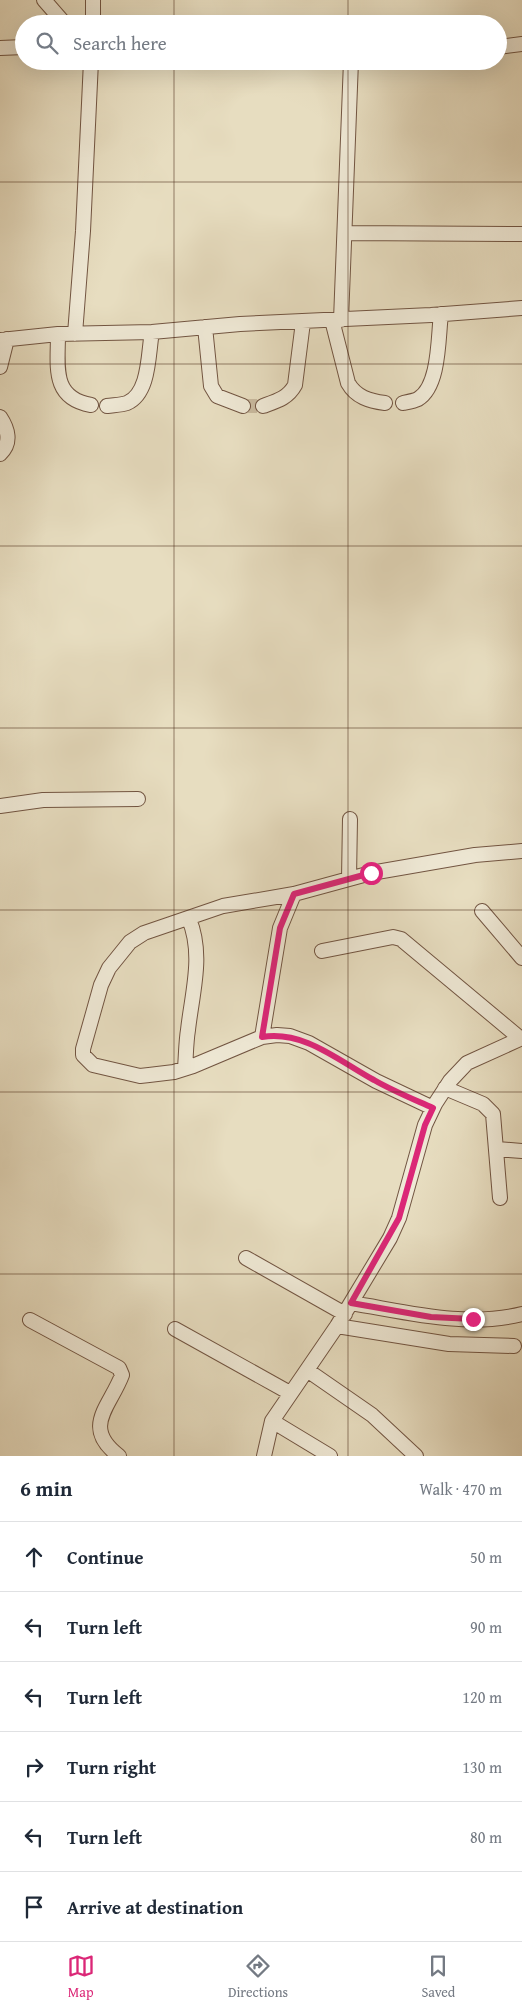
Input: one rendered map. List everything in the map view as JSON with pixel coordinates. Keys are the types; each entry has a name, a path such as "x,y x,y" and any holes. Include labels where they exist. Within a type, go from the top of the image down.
{"street":[{"path":"44,0 57,15"},
{"path":"93,0 93,15"},
{"path":"507,46 522,44"},
{"path":"0,48 15,47"},
{"path":"75,334 83,231 91,70"},
{"path":"351,70 345,232 337,320 348,383 352,390 361,397 385,403"},
{"path":"345,232 522,234"},
{"path":"0,367 4,340 58,334 152,332 205,327 522,308"},
{"path":"403,403 418,399 427,389 433,376 440,314"},
{"path":"263,406 280,400 290,393 295,385 303,322"},
{"path":"205,327 211,386 217,396 243,406"},
{"path":"107,406 127,402 138,394 143,386 152,332"},
{"path":"58,334 58,378 63,390 71,398 91,405"},
{"path":"0,417 8,431 6,446 0,454"},
{"path":"0,806 43,800 138,799"},
{"path":"349,878 350,819"},
{"path":"433,1108 376,1082 309,1043 290,1036 276,1034 262,1037 185,1068 140,1076 93,1065 83,1055 83,1049 101,985 109,968 130,942 144,932 189,919 224,906 294,894 349,878 476,855 522,851"},
{"path":"262,1037 280,928 294,894"},
{"path":"482,911 522,958"},
{"path":"185,1068 187,1031 197,960 194,932 189,919"},
{"path":"264,1456 272,1422 344,1314 399,1218 425,1125 445,1088 467,1063 521,1038 401,938 393,937 322,952"},
{"path":"445,1088 474,1100 489,1109 496,1121 500,1198"},
{"path":"497,1149 522,1151"},
{"path":"246,1258 344,1314 449,1344 514,1346"},
{"path":"344,1314 456,1319 490,1319 522,1314"},
{"path":"30,1320 119,1368 122,1375 101,1415 98,1425 105,1440 119,1456"},
{"path":"175,1330 290,1393"},
{"path":"307,1370 372,1415 416,1456"},
{"path":"272,1422 330,1456"}],"tunnel":[{"path":"243,406 263,406"}],"route":[{"path":"371,873 294,894 280,928 262,1037 276,1034 290,1036 309,1043 376,1082 433,1108 425,1125 399,1218 390,1238 351,1303 431,1317 473,1319"}]}
